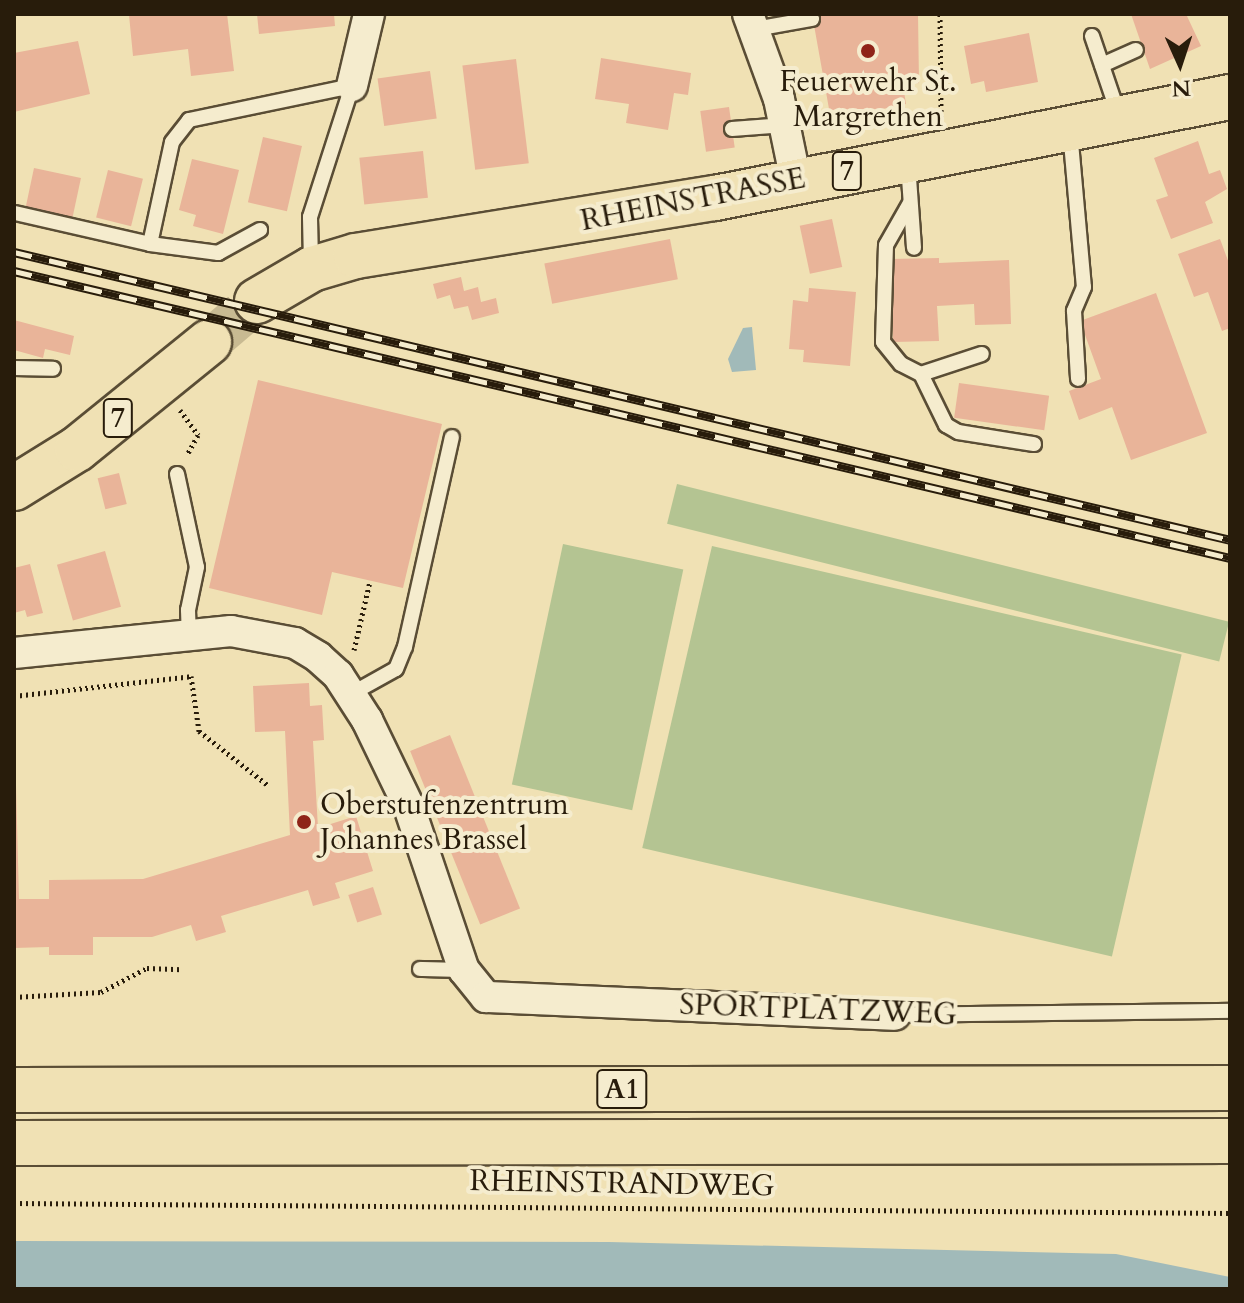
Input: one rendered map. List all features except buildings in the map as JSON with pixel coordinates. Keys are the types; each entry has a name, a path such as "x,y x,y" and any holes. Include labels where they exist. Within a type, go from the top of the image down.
{"main road":[{"name":"RHEINSTRASSE","path":"257,301 312,269 356,256 531,231 1230,97"},
{"name":"7","path":"18,482 89,441 209,342"},
{"name":"A1","path":"14,1090 1230,1088"},
{"name":"A1","path":"14,1143 1230,1141"}],"street":[{"path":"352,86 369,14"},
{"path":"752,21 785,125 796,181"},
{"path":"14,653 189,635 257,632 295,643 338,675 351,694 409,807 464,970"},
{"name":"SPORTPLATZWEG","path":"464,970 486,997 895,1015"}],"lane":[{"path":"752,21 812,19"},
{"path":"1092,36 1119,117"},
{"path":"1102,65 1136,50"},
{"path":"150,244 172,142 189,120 352,86 310,217 312,269"},
{"path":"732,129 785,125"},
{"path":"1070,127 1084,287 1074,311 1078,379"},
{"path":"907,159 914,248"},
{"path":"910,203 886,245 883,342 901,364 921,374 946,425 958,432 1034,444"},
{"path":"15,213 150,244 218,253 260,230"},
{"path":"921,374 982,354"},
{"path":"14,368 53,369"},
{"path":"351,694 396,669 405,647 452,437"},
{"path":"177,474 197,567 188,610 189,635"},
{"path":"420,969 464,970"},
{"name":"SPORTPLATZWEG","path":"895,1015 1230,1011"}],"path":[{"path":"940,14 941,127"},
{"path":"171,413 178,408 198,435 177,474"},
{"path":"353,654 370,581"},
{"path":"14,696 191,676 199,731 269,786"},
{"path":"14,997 101,992 147,968 181,969"},
{"name":"RHEINSTRANDWEG","path":"14,1203 1230,1213"}],"green space":[{"path":"677,484 1229,622 1219,661 667,524"},
{"path":"563,544 683,570 632,810 512,785"},
{"path":"712,546 1182,654 1112,956 642,848"}],"water":[{"path":"752,327 756,370 732,372 728,359 743,328"},
{"path":"14,1241 609,1242 1116,1254 1230,1277 1230,1289 14,1289"}],"tunnel":[{"path":"209,342 257,301"}],"railway":[{"path":"14,252 1230,540"},
{"path":"14,271 1230,558"}],"place":[{"name":"Feuerwehr St. Margrethen","path":"868,51"},
{"name":"Oberstufenzentrum Johannes Brassel","path":"304,822"}]}
